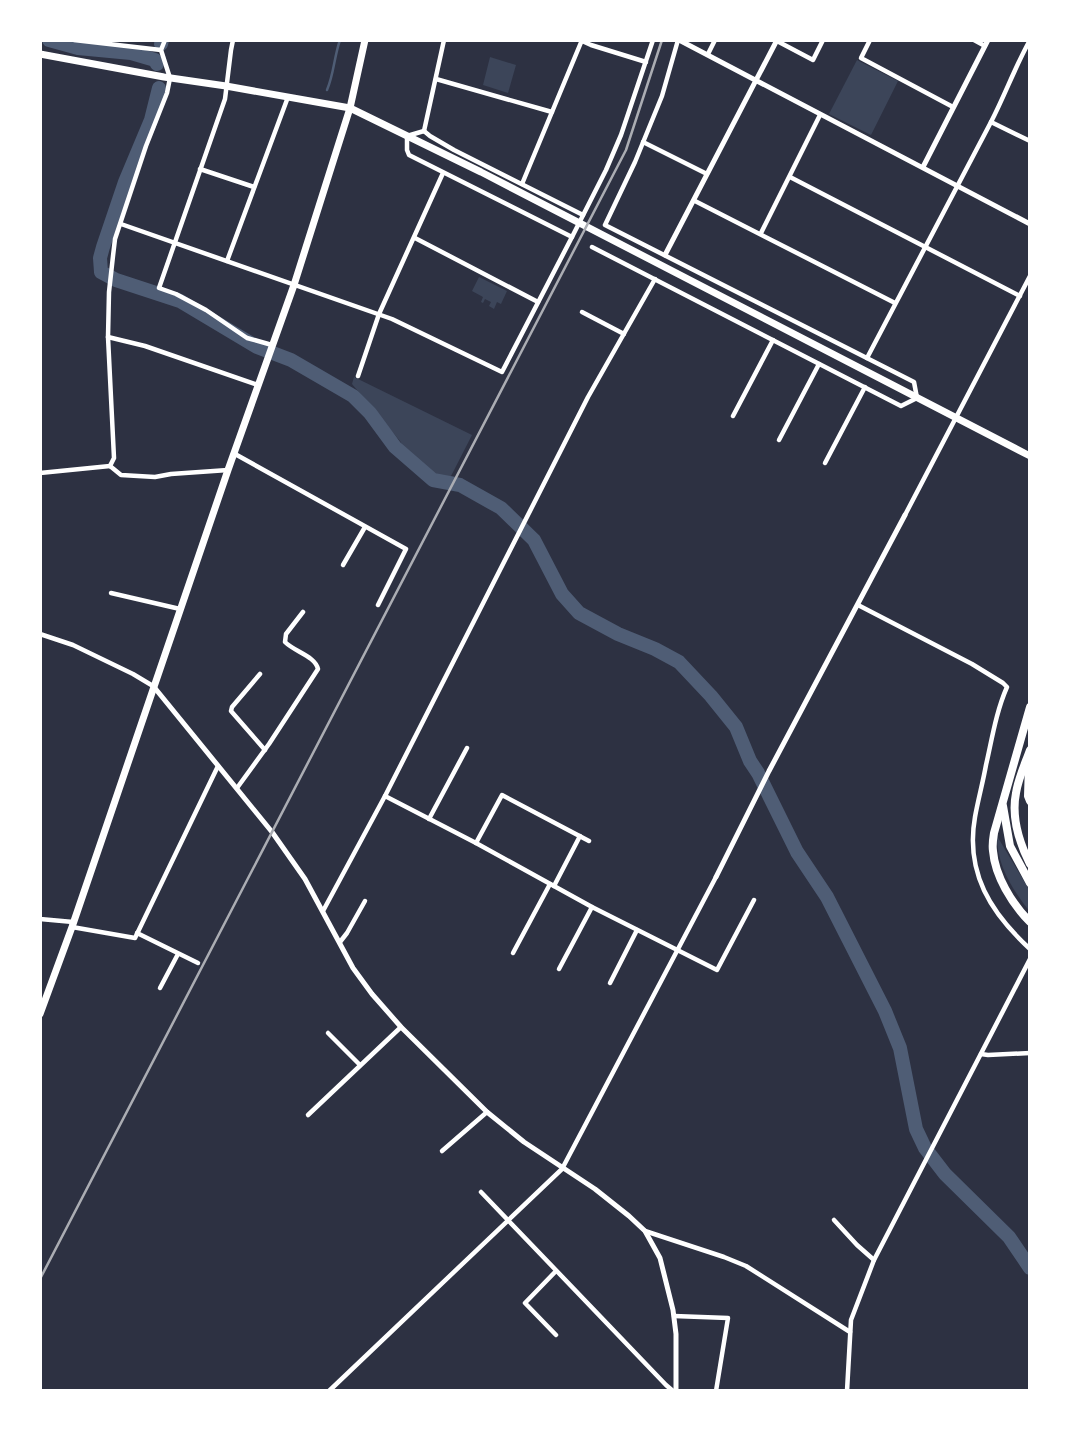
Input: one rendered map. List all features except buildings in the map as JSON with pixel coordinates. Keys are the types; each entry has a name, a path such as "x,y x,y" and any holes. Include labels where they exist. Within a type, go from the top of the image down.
{"highway":[{"path":"40,1014 294,285 350,108 365,40"},
{"path":"40,54 350,108 481,172 1030,456"},
{"path":"1030,707 994,833 993,850 1006,890 1030,922"},
{"path":"1029,752 1030,801"},
{"path":"1029,752 1016,794 1015,824 1020,844 1030,864"},
{"path":"1002,803 1010,845 1030,883"}],"street":[{"path":"74,40 162,50"},
{"path":"110,466 114,458 108,292 115,239 167,93 170,78 162,50 165,40"},
{"path":"233,40 225,99 159,288 206,310 247,338 272,345"},
{"path":"425,131 444,40"},
{"path":"522,184 581,40 591,46 646,62"},
{"path":"121,225 379,314 502,372 606,170 653,40"},
{"path":"592,247 901,406 917,398 914,382 605,225 662,96 678,40 1030,224"},
{"path":"708,54 715,40"},
{"path":"665,256 777,41 813,60 823,40"},
{"path":"870,40 861,58 953,107"},
{"path":"923,167 987,43 974,40"},
{"path":"867,358 991,122 1030,40"},
{"path":"436,79 552,112"},
{"path":"227,261 288,97"},
{"path":"761,233 820,115"},
{"path":"991,122 1030,141"},
{"path":"425,131 407,136 409,155 572,237"},
{"path":"425,131 454,150 583,215"},
{"path":"643,142 707,174"},
{"path":"200,169 254,187"},
{"path":"358,376 379,314 443,173"},
{"path":"790,177 1020,296"},
{"path":"695,201 895,303"},
{"path":"415,238 538,302"},
{"path":"329,1391 562,1169 1030,276"},
{"path":"323,912 588,397 655,279"},
{"path":"582,312 624,334"},
{"path":"108,337 145,346 258,385"},
{"path":"733,416 773,340"},
{"path":"779,440 819,364"},
{"path":"825,463 865,387"},
{"path":"234,453 406,549 378,605"},
{"path":"40,473 110,466 121,475 155,477 228,470"},
{"path":"343,565 366,527"},
{"path":"111,593 180,610"},
{"path":"858,605 972,664 1007,687 1001,700 974,819 973,841 980,879 989,902 1004,923 1030,949"},
{"path":"237,788 318,670 315,662 285,642 286,634 303,612"},
{"path":"40,634 73,645 154,687 279,841 305,879 353,968 401,1027 486,1112 562,1169 595,1189 646,1231 660,1258 674,1316 675,1391"},
{"path":"260,674 231,711 265,750"},
{"path":"429,819 467,748"},
{"path":"40,919 135,938 218,765"},
{"path":"475,843 502,795 589,841"},
{"path":"385,796 592,907 717,970 754,900"},
{"path":"513,953 580,836"},
{"path":"340,942 365,901"},
{"path":"559,969 592,907"},
{"path":"610,982 638,930"},
{"path":"137,933 198,963"},
{"path":"160,988 178,954"},
{"path":"847,1391 850,1320 874,1260 1030,959"},
{"path":"308,1115 401,1027"},
{"path":"328,1033 360,1065"},
{"path":"981,1054 1030,1053"},
{"path":"442,1151 486,1112"},
{"path":"481,1192 666,1385 675,1391"},
{"path":"834,1220 874,1260"},
{"path":"646,1231 746,1266 851,1332"},
{"path":"556,1270 525,1303 556,1335"},
{"path":"674,1316 728,1318 716,1391"}],"shaded area":[{"path":"490,57 516,65 508,93 483,85"},
{"path":"857,60 898,81 871,135 829,114"},
{"path":"479,277 507,291 501,304 497,302 494,309 489,306 491,302 485,299 481,302 483,297 472,291"},
{"path":"354,377 472,435 449,480 427,469 409,454 352,384"},
{"path":"997,836 1030,891 1030,912 1007,877"}],"waterway":[{"path":"49,40 78,48 131,53 155,60 157,64"},
{"path":"161,44 162,40"},
{"path":"327,90 340,40"},
{"path":"159,88 151,120 125,182 103,247 100,258 101,272 116,280 180,301 257,347 291,360 353,396 370,413 395,447 433,480 460,485 501,508 534,540 562,594 579,613 679,662 711,696 736,727 750,761 797,852 827,897 885,1011 900,1048 916,1129 925,1148 945,1174 1009,1237 1030,1268"}],"railway":[{"path":"40,1279 626,150 662,40"}]}
